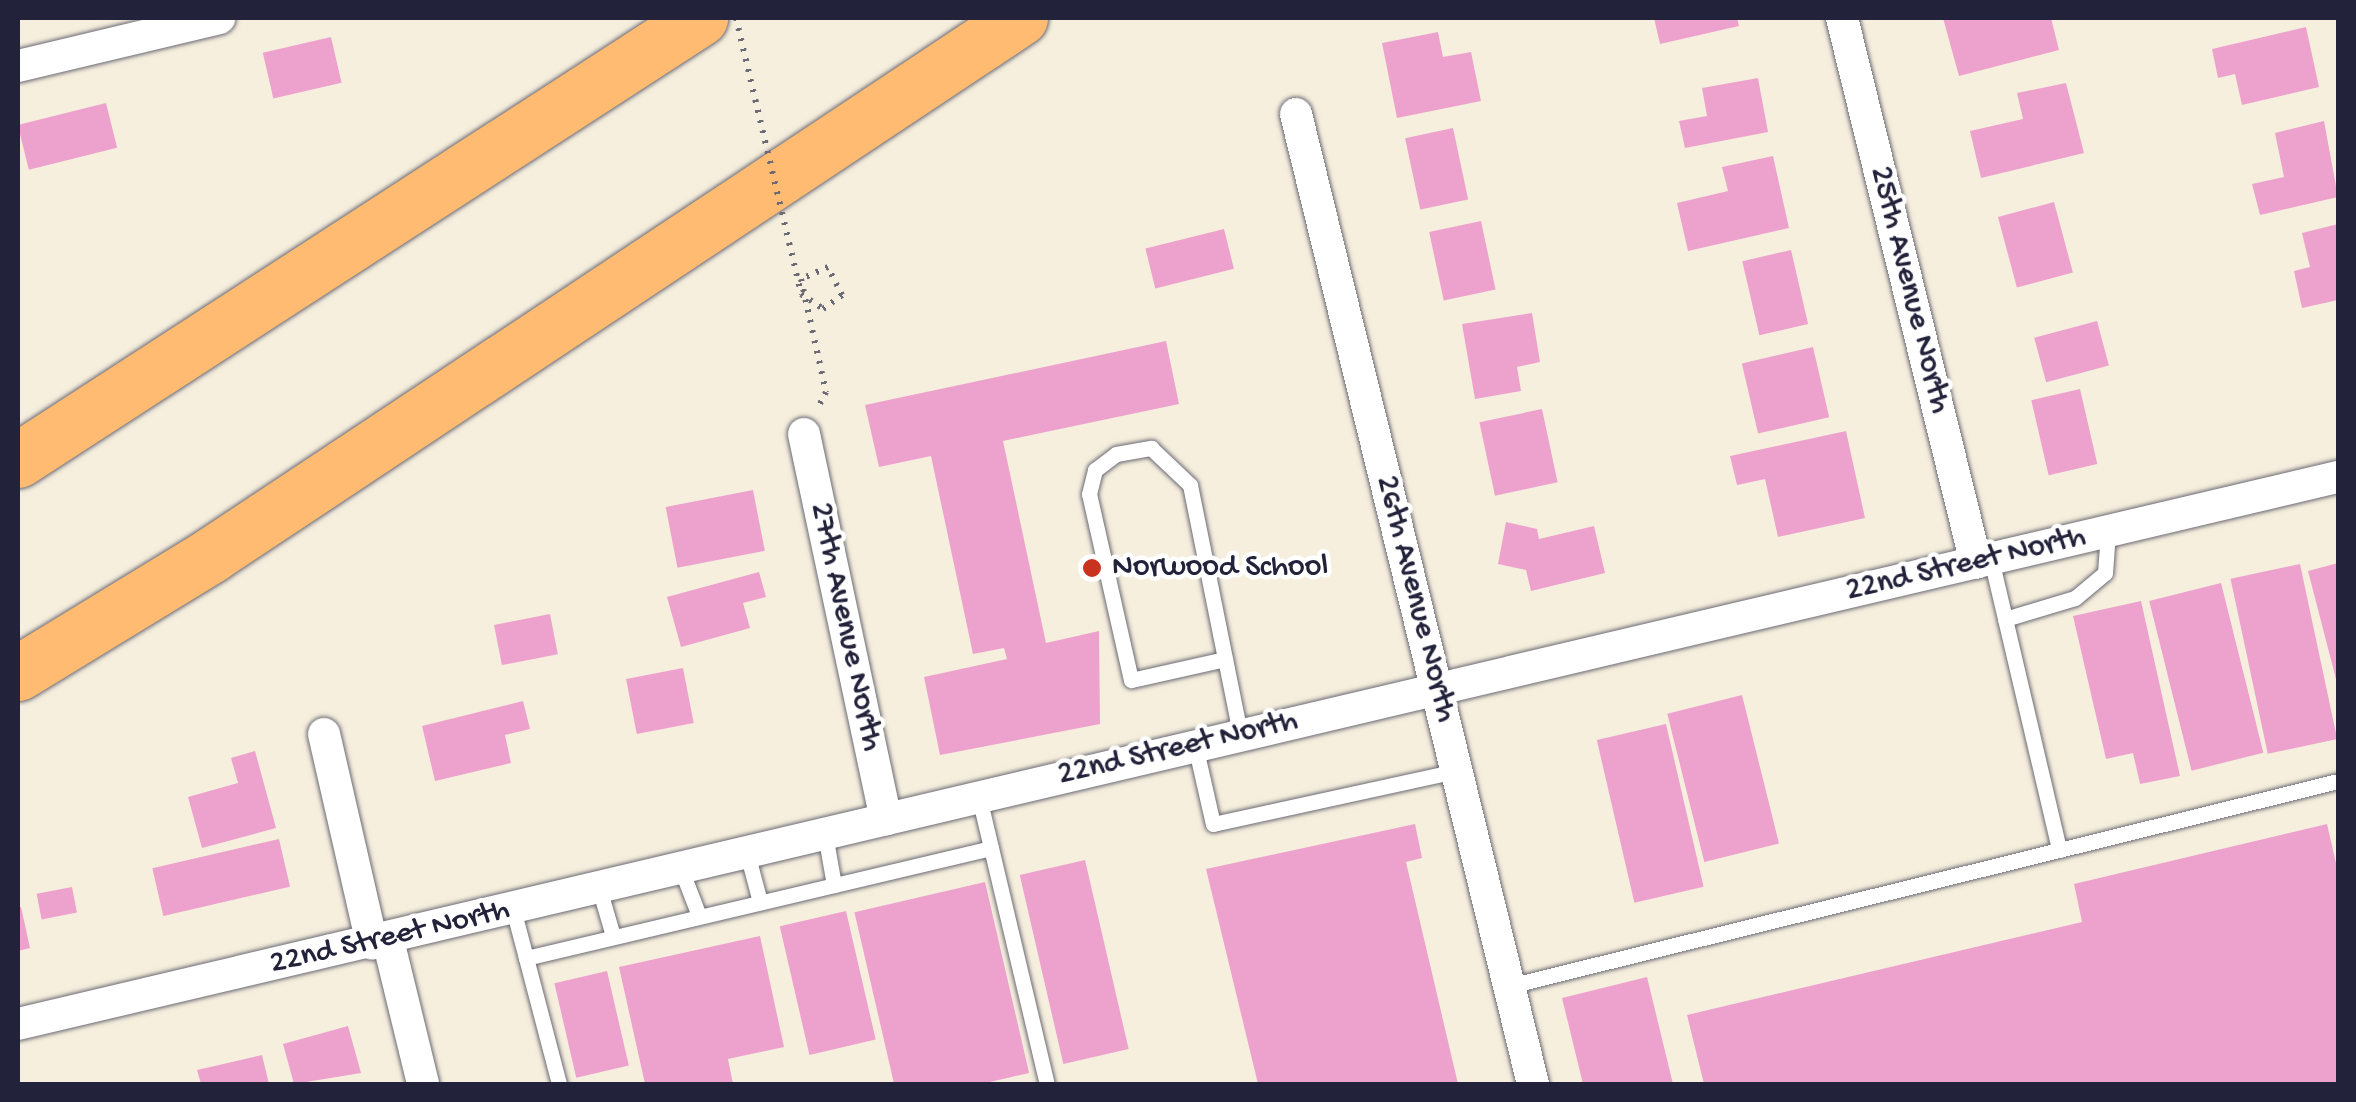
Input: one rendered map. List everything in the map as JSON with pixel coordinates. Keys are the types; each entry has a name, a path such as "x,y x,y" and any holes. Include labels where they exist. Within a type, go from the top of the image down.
{"highway":[{"path":"18,460 700,18"},
{"path":"18,672 211,555 1020,18"}],"street":[{"path":"18,66 160,25 218,18"},
{"name":"25th Avenue North","path":"1842,18 1984,561"},
{"name":"26th Avenue North","path":"1296,114 1533,1084"},
{"name":"27th Avenue North","path":"804,434 886,820"},
{"name":"22nd Street North","path":"18,1024 380,942 1240,734 2338,478"},
{"path":"324,734 423,1084"}],"lane":[{"path":"1225,659 1132,680 1089,494 1095,470 1116,454 1150,448 1190,485 1225,659 1240,734"},
{"path":"2005,619 2075,598 2105,573 2108,532"},
{"path":"1984,561 2005,619 2058,850"},
{"path":"1195,746 1213,824 1457,771"},
{"path":"1509,986 2338,781"},
{"path":"978,797 1047,1084"},
{"path":"825,834 834,884"},
{"path":"526,958 992,848"},
{"path":"747,853 760,902"},
{"path":"682,869 698,916"},
{"path":"599,888 614,936"},
{"path":"513,909 558,1084"}],"path":[{"path":"736,18 802,294 822,309 842,295 828,268 801,278 826,392 804,434"}],"building":[{"path":"1654,18 1737,18 1739,26 1660,44"},
{"path":"1943,18 2051,18 2059,50 1959,76"},
{"path":"2306,27 2319,87 2242,105 2235,74 2218,78 2212,49"},
{"path":"1438,32 1443,57 1471,52 1481,101 1397,118 1382,43"},
{"path":"331,37 342,83 273,99 263,53"},
{"path":"1758,78 1768,132 1685,148 1679,121 1707,116 1702,88"},
{"path":"2066,83 2084,153 1981,178 1970,131 2023,119 2017,93"},
{"path":"106,103 117,148 29,170 18,125"},
{"path":"2324,121 2338,197 2260,215 2252,184 2284,177 2275,133"},
{"path":"1453,128 1468,199 1420,210 1405,138"},
{"path":"1773,156 1789,228 1688,251 1677,203 1728,191 1722,167"},
{"path":"2054,202 2073,273 2017,288 1998,217"},
{"path":"1481,221 1496,289 1444,300 1429,232"},
{"path":"2338,224 2338,300 2302,308 2294,271 2310,267 2302,233"},
{"path":"1224,229 1234,269 1155,288 1145,249"},
{"path":"1791,250 1808,324 1759,335 1742,261"},
{"path":"1532,313 1540,362 1517,367 1521,391 1475,399 1462,324"},
{"path":"2097,321 2109,365 2046,382 2034,338"},
{"path":"1166,341 1179,404 1003,441 1046,643 1099,631 1100,724 940,755 924,677 1007,659 1004,648 973,654 931,456 879,467 865,405"},
{"path":"1813,347 1829,417 1758,434 1742,363"},
{"path":"2080,389 2097,464 2049,475 2031,400"},
{"path":"1542,409 1558,482 1495,496 1479,422"},
{"path":"1846,431 1865,518 1778,537 1765,479 1737,485 1730,456"},
{"path":"753,490 765,551 677,568 666,507"},
{"path":"1506,522 1537,529 1539,539 1594,526 1605,573 1531,591 1526,570 1498,564"},
{"path":"2338,563 2338,683 2337,683 2308,571"},
{"path":"2300,564 2337,739 2268,754 2231,579"},
{"path":"759,572 766,597 743,603 750,628 681,647 667,597"},
{"path":"2221,583 2263,753 2192,771 2149,601"},
{"path":"2141,601 2180,776 2140,784 2133,753 2106,759 2073,616"},
{"path":"550,614 558,654 502,665 494,625"},
{"path":"683,668 694,723 637,734 626,679"},
{"path":"1742,695 1779,843 1704,862 1667,714"},
{"path":"523,701 530,729 505,735 511,763 435,781 422,726"},
{"path":"1666,724 1704,887 1634,903 1597,740"},
{"path":"255,751 276,828 202,848 188,797 238,783 231,758"},
{"path":"1415,824 1422,858 1406,862 1458,1084 1258,1084 1206,869"},
{"path":"2327,824 2338,872 2338,1084 1704,1084 1687,1015 2082,922 2074,884"},
{"path":"279,839 290,887 163,916 152,868"},
{"path":"1085,860 1129,1049 1063,1064 1020,875"},
{"path":"985,882 1029,1073 981,1084 894,1084 854,912"},
{"path":"72,887 77,913 42,919 37,894"},
{"path":"21,907 30,948 18,951 18,908"},
{"path":"846,911 876,1040 809,1055 780,926"},
{"path":"760,936 784,1047 728,1059 733,1084 645,1084 619,967"},
{"path":"607,971 629,1066 576,1078 554,983"},
{"path":"1647,977 1673,1084 1583,1084 1562,998"},
{"path":"348,1026 361,1073 294,1084 283,1044"},
{"path":"262,1055 269,1084 201,1084 197,1070"}],"place":[{"name":"Norwood School","path":"1092,568"}]}
